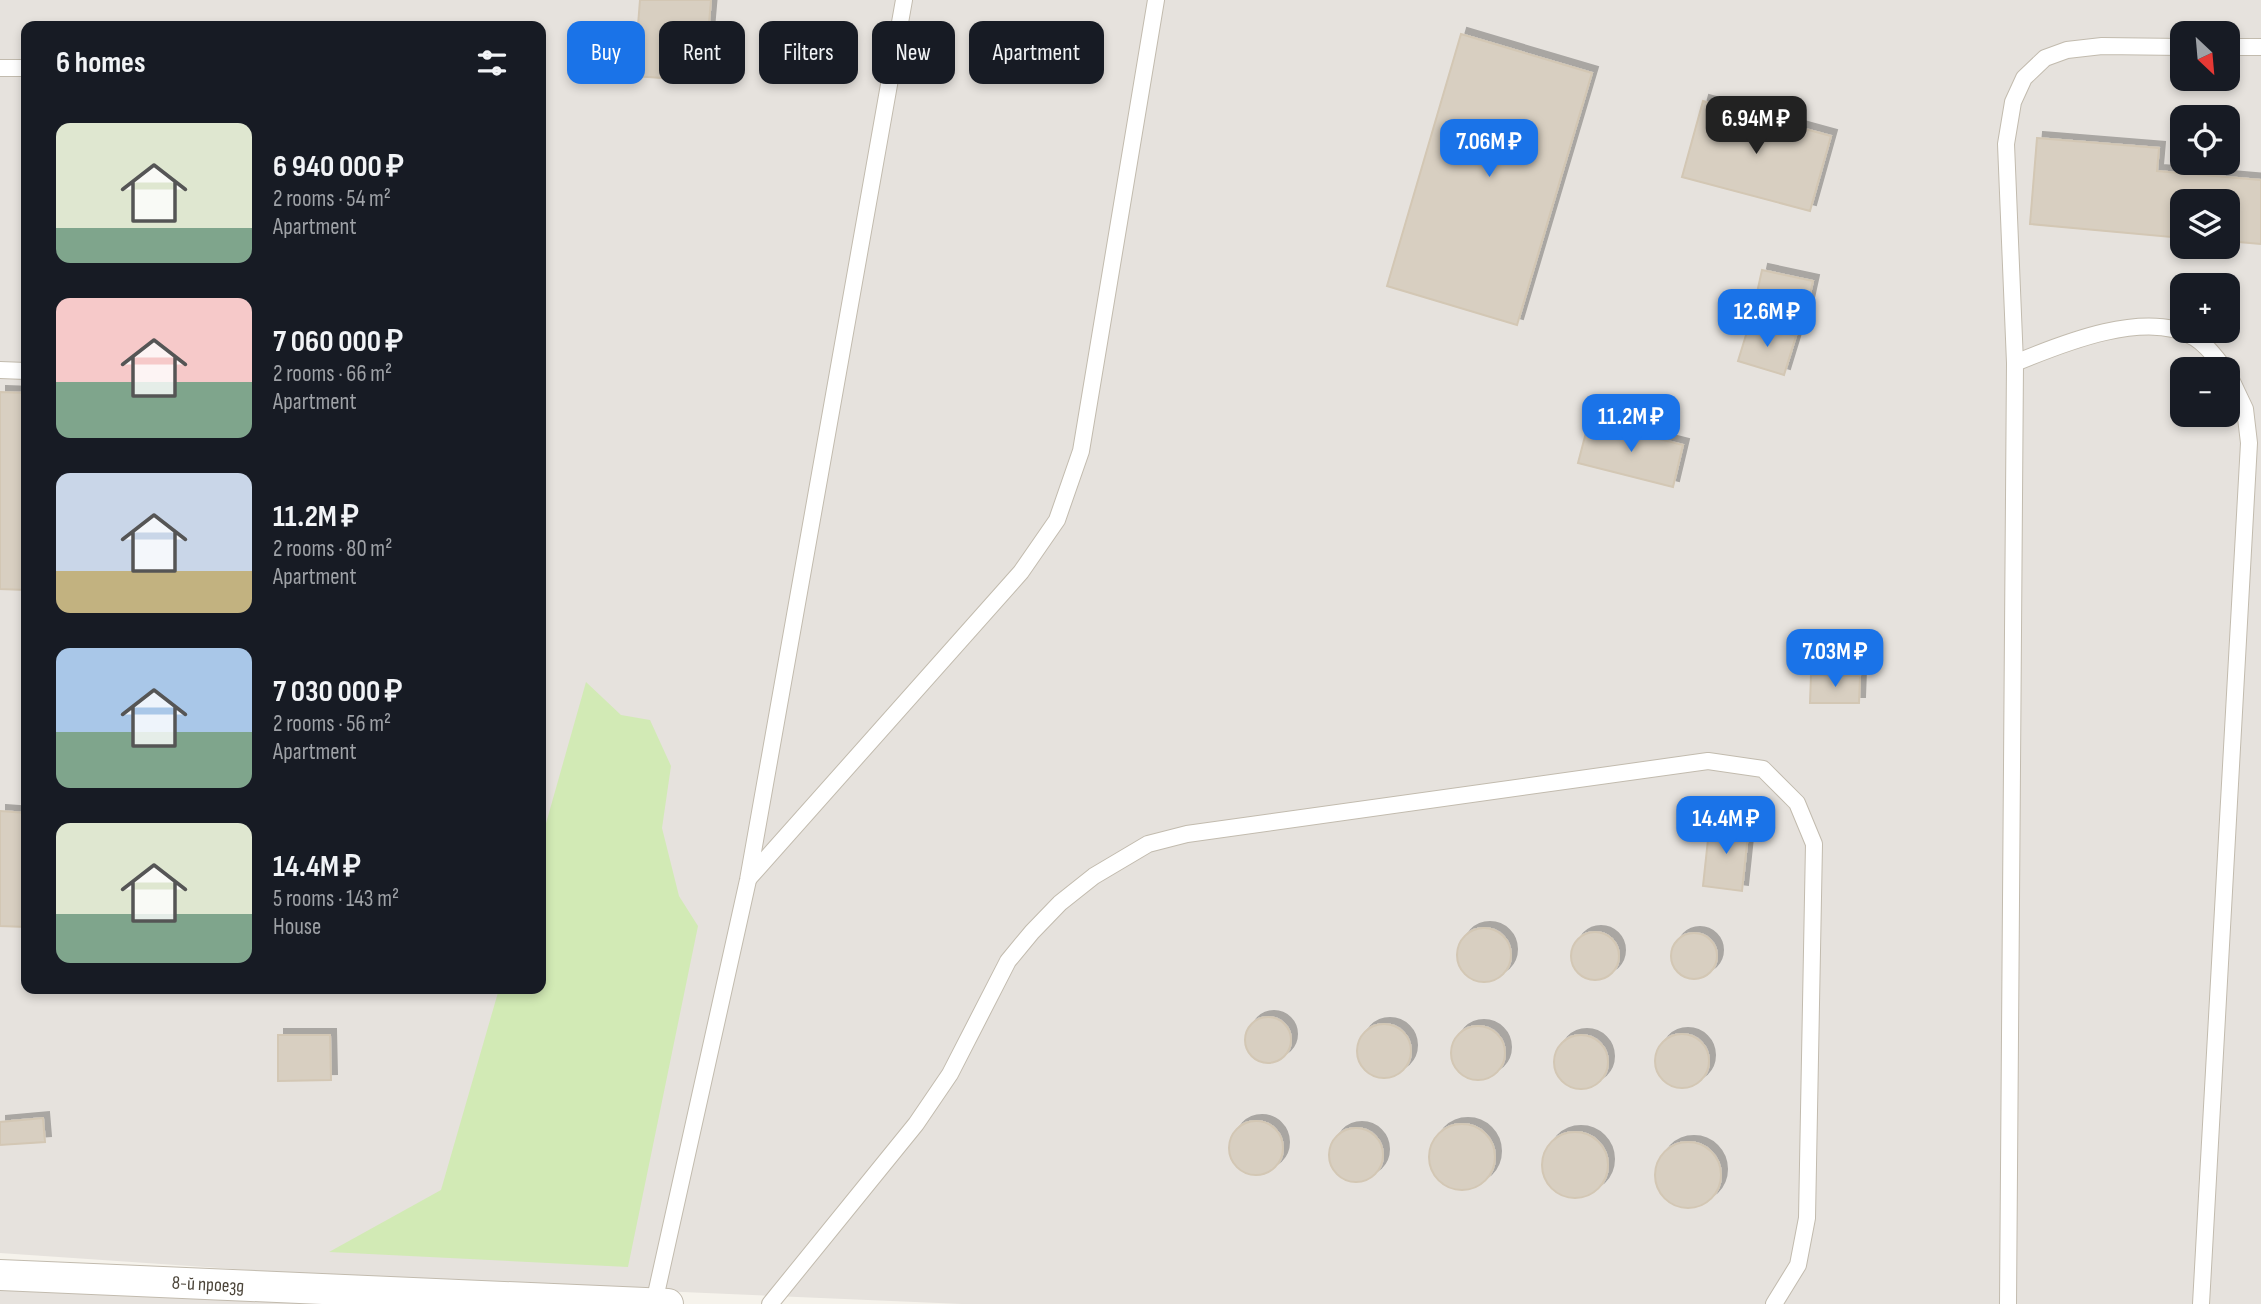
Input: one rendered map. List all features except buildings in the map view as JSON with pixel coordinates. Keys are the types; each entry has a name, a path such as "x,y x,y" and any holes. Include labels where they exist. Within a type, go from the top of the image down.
{"street":[{"name":"8-й проезд","path":"0,1275 668,1304"}],"lane":[{"path":"654,1303 748,880 904,0"},
{"path":"748,880 1021,572 1057,520 1081,451 1156,0"},
{"path":"2008,1304 2015,363 2006,144 2012,102 2024,78 2045,58 2067,50 2170,47"},
{"path":"2240,47 2261,47"},
{"path":"0,68 21,68"},
{"path":"2015,363 2066,342 2105,331 2146,328 2167,329 2194,337 2216,357"},
{"path":"0,370 21,371"},
{"path":"2201,1304 2249,443 2245,409 2240,399"},
{"path":"770,1304 916,1124 950,1074 1008,961 1060,903 1094,876 1148,844 1186,834 1708,761 1763,769 1797,803 1814,844 1807,1218 1798,1265 1773,1304"}],"shaded area":[{"path":"0,0 2261,0 2261,1304 962,1304 380,1279 0,1253"},
{"path":"0,1289 368,1304 0,1304"}],"green space":[{"path":"586,682 621,715 650,720 671,766 662,828 679,896 698,926 628,1267 329,1252 441,1190 498,994 546,994 546,823"}]}
